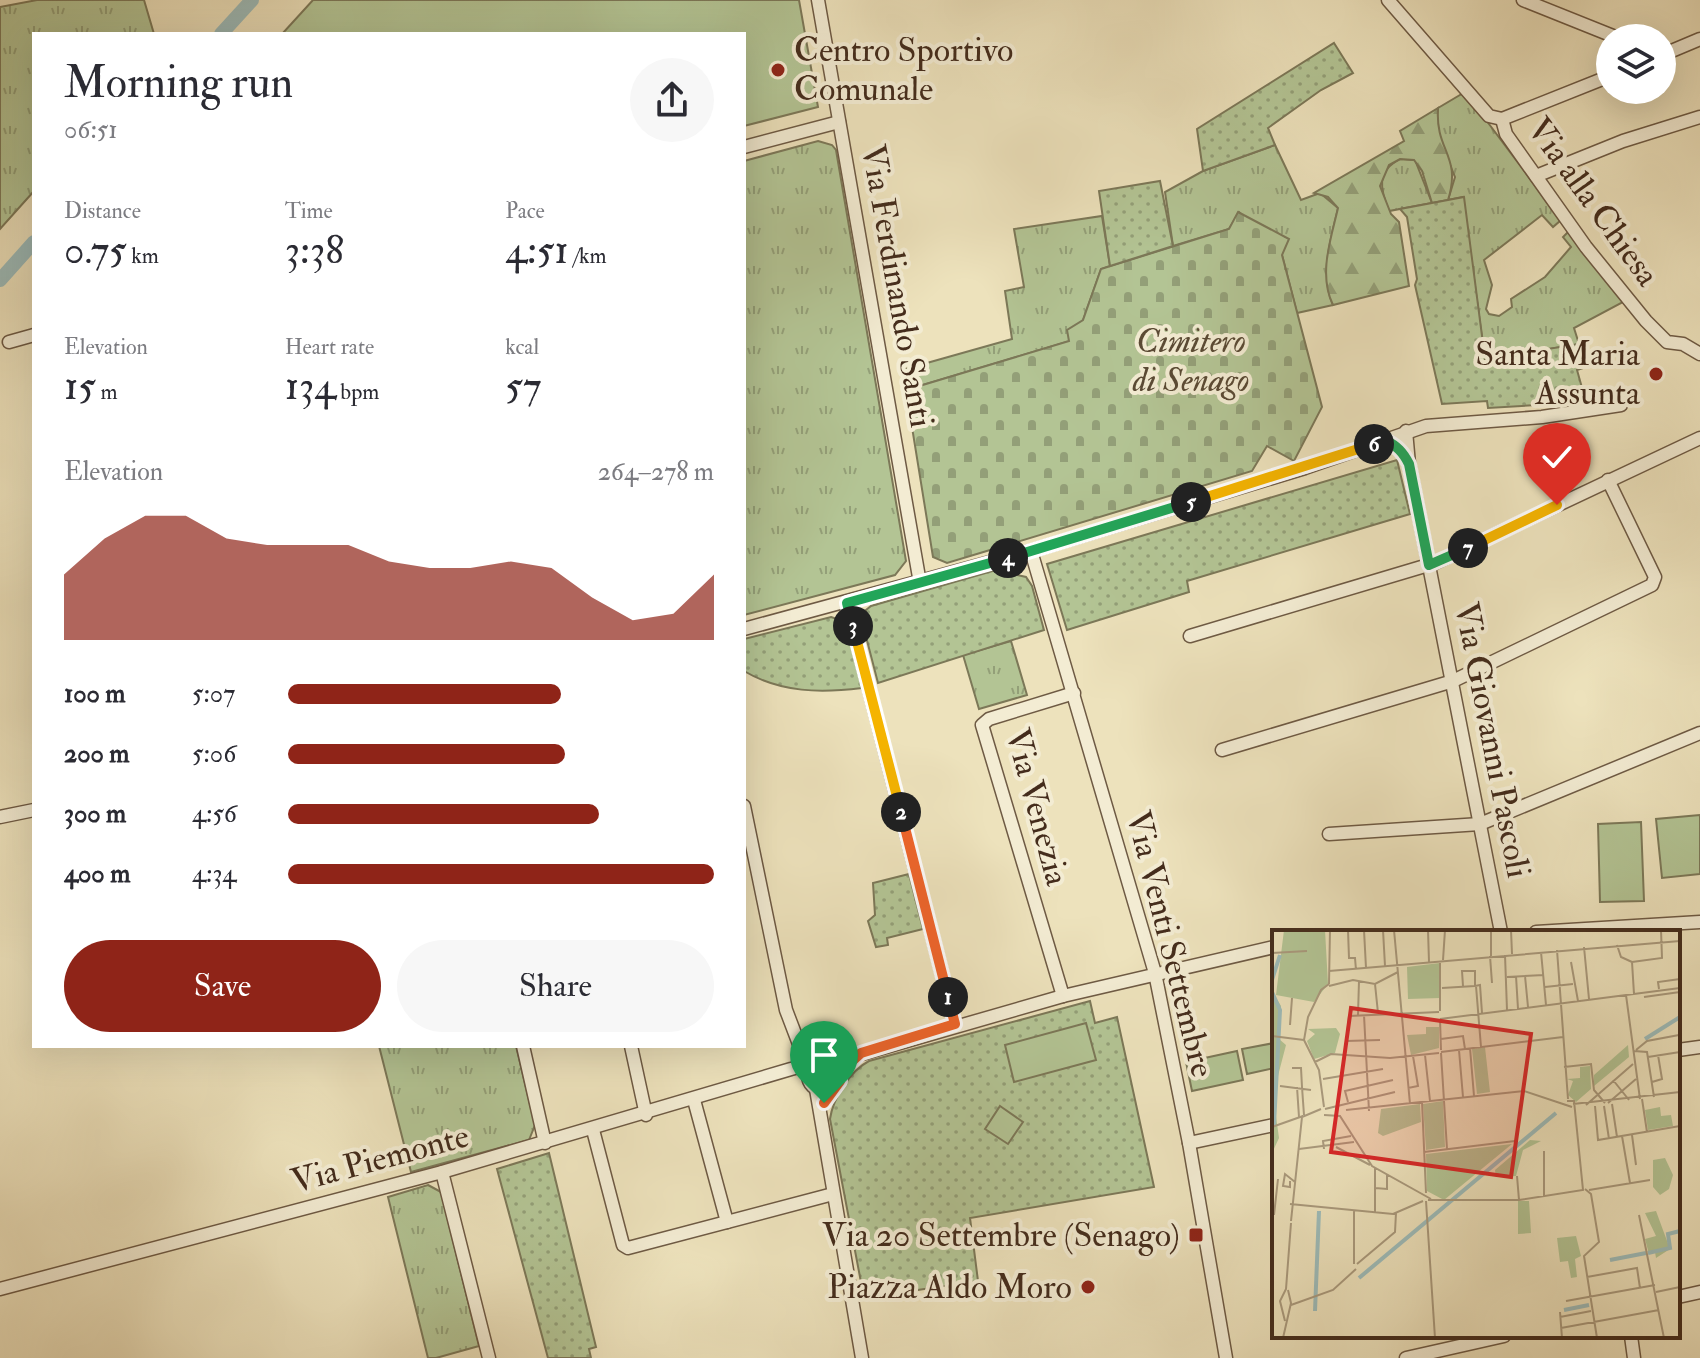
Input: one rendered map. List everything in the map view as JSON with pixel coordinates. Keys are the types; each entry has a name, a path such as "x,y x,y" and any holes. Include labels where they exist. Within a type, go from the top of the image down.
{"street":[{"name":"Via Ferdinando Santi","path":"818,0 920,583"},
{"name":"Via alla Chiesa","path":"1388,0 1489,116 1502,119 1506,134 1586,247 1646,321 1667,342 1683,344 1700,354"},
{"path":"1523,0 1596,30"},
{"path":"1676,49 1700,39"},
{"path":"1676,46 1685,45"},
{"path":"1502,119 1596,80"},
{"path":"1536,176 1623,141 1700,117"},
{"path":"746,146 839,122"},
{"path":"9,342 32,336"},
{"path":"746,628 1031,551 1406,431 1463,421 1542,417 1621,405"},
{"name":"Via Giovanni Pascoli","path":"1406,431 1409,464 1501,930"},
{"path":"1190,636 1429,565 1700,438"},
{"path":"1385,440 1404,454 1409,464"},
{"path":"1222,750 1453,681 1654,583 1655,577 1608,480"},
{"name":"Via Venti Settembre","path":"1031,551 1155,973 1189,1143 1226,1358"},
{"path":"847,603 955,1024"},
{"name":"Via Venezia","path":"1063,996 982,725 989,719 1074,693"},
{"path":"1329,834 1480,824 1700,733"},
{"path":"0,817 32,810"},
{"path":"746,816 786,1010 797,1040 840,1081 831,1090 820,1117"},
{"path":"1569,930 1700,922"},
{"path":"862,1358 820,1117 814,1088 808,1077 822,1065 955,1024 1155,973 1272,947"},
{"path":"778,1074 794,1059 797,1040"},
{"path":"1680,1050 1700,1047"},
{"path":"523,1048 545,1143"},
{"path":"631,1048 646,1115"},
{"name":"Via Piemonte","path":"0,1289 442,1172 778,1074 822,1065"},
{"path":"778,1074 790,1075 814,1088 831,1090"},
{"path":"694,1100 727,1222"},
{"path":"1189,1143 1272,1125"},
{"path":"593,1130 623,1245 628,1248 833,1194"},
{"path":"442,1172 489,1358"},
{"path":"1680,1297 1700,1292"},
{"path":"1406,1358 1445,1354 1497,1338"},
{"path":"1631,1338 1634,1358"}],"green space":[{"path":"37,0 144,0 153,32 32,32 32,193 0,229 0,7"},
{"name":"Centro Sportivo Comunale","path":"313,0 799,0 818,107 746,125 746,32 284,32"},
{"path":"1334,43 1353,73 1321,90 1268,128 1275,145 1203,171 1197,129"},
{"path":"1465,92 1561,220 1553,227 1542,215 1484,260 1492,285 1486,309 1489,314 1499,316 1512,307 1511,299 1545,277 1571,247 1563,237 1569,231 1625,301 1574,328 1579,344 1485,360 1463,197 1448,200 1455,177 1436,131 1438,108"},
{"path":"1438,108 1440,135 1452,173 1448,200 1432,203 1422,171 1414,160 1400,159 1389,165 1380,186 1391,214 1399,222 1409,286 1333,305 1326,269 1338,208 1328,197 1314,193 1404,141 1400,131"},
{"path":"818,141 832,145 836,150 906,561 895,575 746,614 746,160"},
{"path":"1275,145 1301,200 1320,193 1338,208 1327,269 1333,305 1297,313 1282,255 1239,212 1229,229 1173,246 1165,192 1203,171"},
{"path":"1400,159 1415,160 1432,203 1389,211 1382,181 1387,169"},
{"path":"1160,181 1173,246 1110,266 1099,191"},
{"path":"1464,197 1485,359 1579,344 1586,367 1577,370 1586,402 1488,408 1487,401 1442,404 1415,285 1417,279 1407,217 1400,209"},
{"name":"Cimitero di Senago","path":"1238,212 1289,239 1282,255 1322,407 1294,461 1267,446 1252,471 947,563 933,557 906,390 1069,341 1067,330 1083,320 1101,269 1229,229"},
{"path":"1102,216 1110,266 1101,269 1083,320 1070,341 906,390 902,370 1012,339 1005,291 1024,287 1014,229"},
{"path":"1397,460 1410,514 1187,581 1189,592 1067,630 1047,564"},
{"path":"996,570 1026,577 1032,586 1044,630 878,683 863,625 866,610"},
{"path":"831,617 846,622 862,688 802,690 772,684 746,672 746,638"},
{"path":"1011,641 1027,695 979,709 963,655"},
{"path":"1700,815 1700,874 1662,878 1656,819"},
{"path":"1641,822 1644,901 1600,902 1598,824"},
{"path":"909,874 923,929 887,938 888,945 876,947 868,921 875,915 873,883"},
{"path":"1090,1001 1095,1023 1117,1017 1154,1187 970,1218 978,1281 864,1298 830,1119 835,1102 849,1078 869,1061"},
{"path":"1086,1023 1096,1060 1014,1082 1005,1045"},
{"path":"1272,1043 1272,1068 1247,1074 1242,1049"},
{"path":"380,1048 516,1048 535,1125 529,1140 411,1172"},
{"path":"1237,1051 1243,1080 1192,1091 1186,1062"},
{"path":"1000,1106 1023,1122 1008,1144 985,1129"},
{"path":"549,1153 596,1347 589,1349 591,1358 548,1358 497,1169"},
{"path":"428,1185 441,1192 479,1346 436,1358 428,1358 388,1197"}],"waterway":[{"path":"223,32 252,0"},
{"path":"0,280 32,244"}],"place":[{"name":"Centro Sportivo Comunale","path":"778,70"},
{"name":"Santa Maria Assunta","path":"1656,374"},
{"name":"Via 20 Settembre (Senago)","path":"1196,1235"},
{"name":"Piazza Aldo Moro","path":"1088,1287"}],"route":[{"path":"824,1103 840,1081 840,1072 861,1053 955,1024 847,603 1305,468 1385,440 1398,448 1409,464 1429,565 1557,505"}]}
